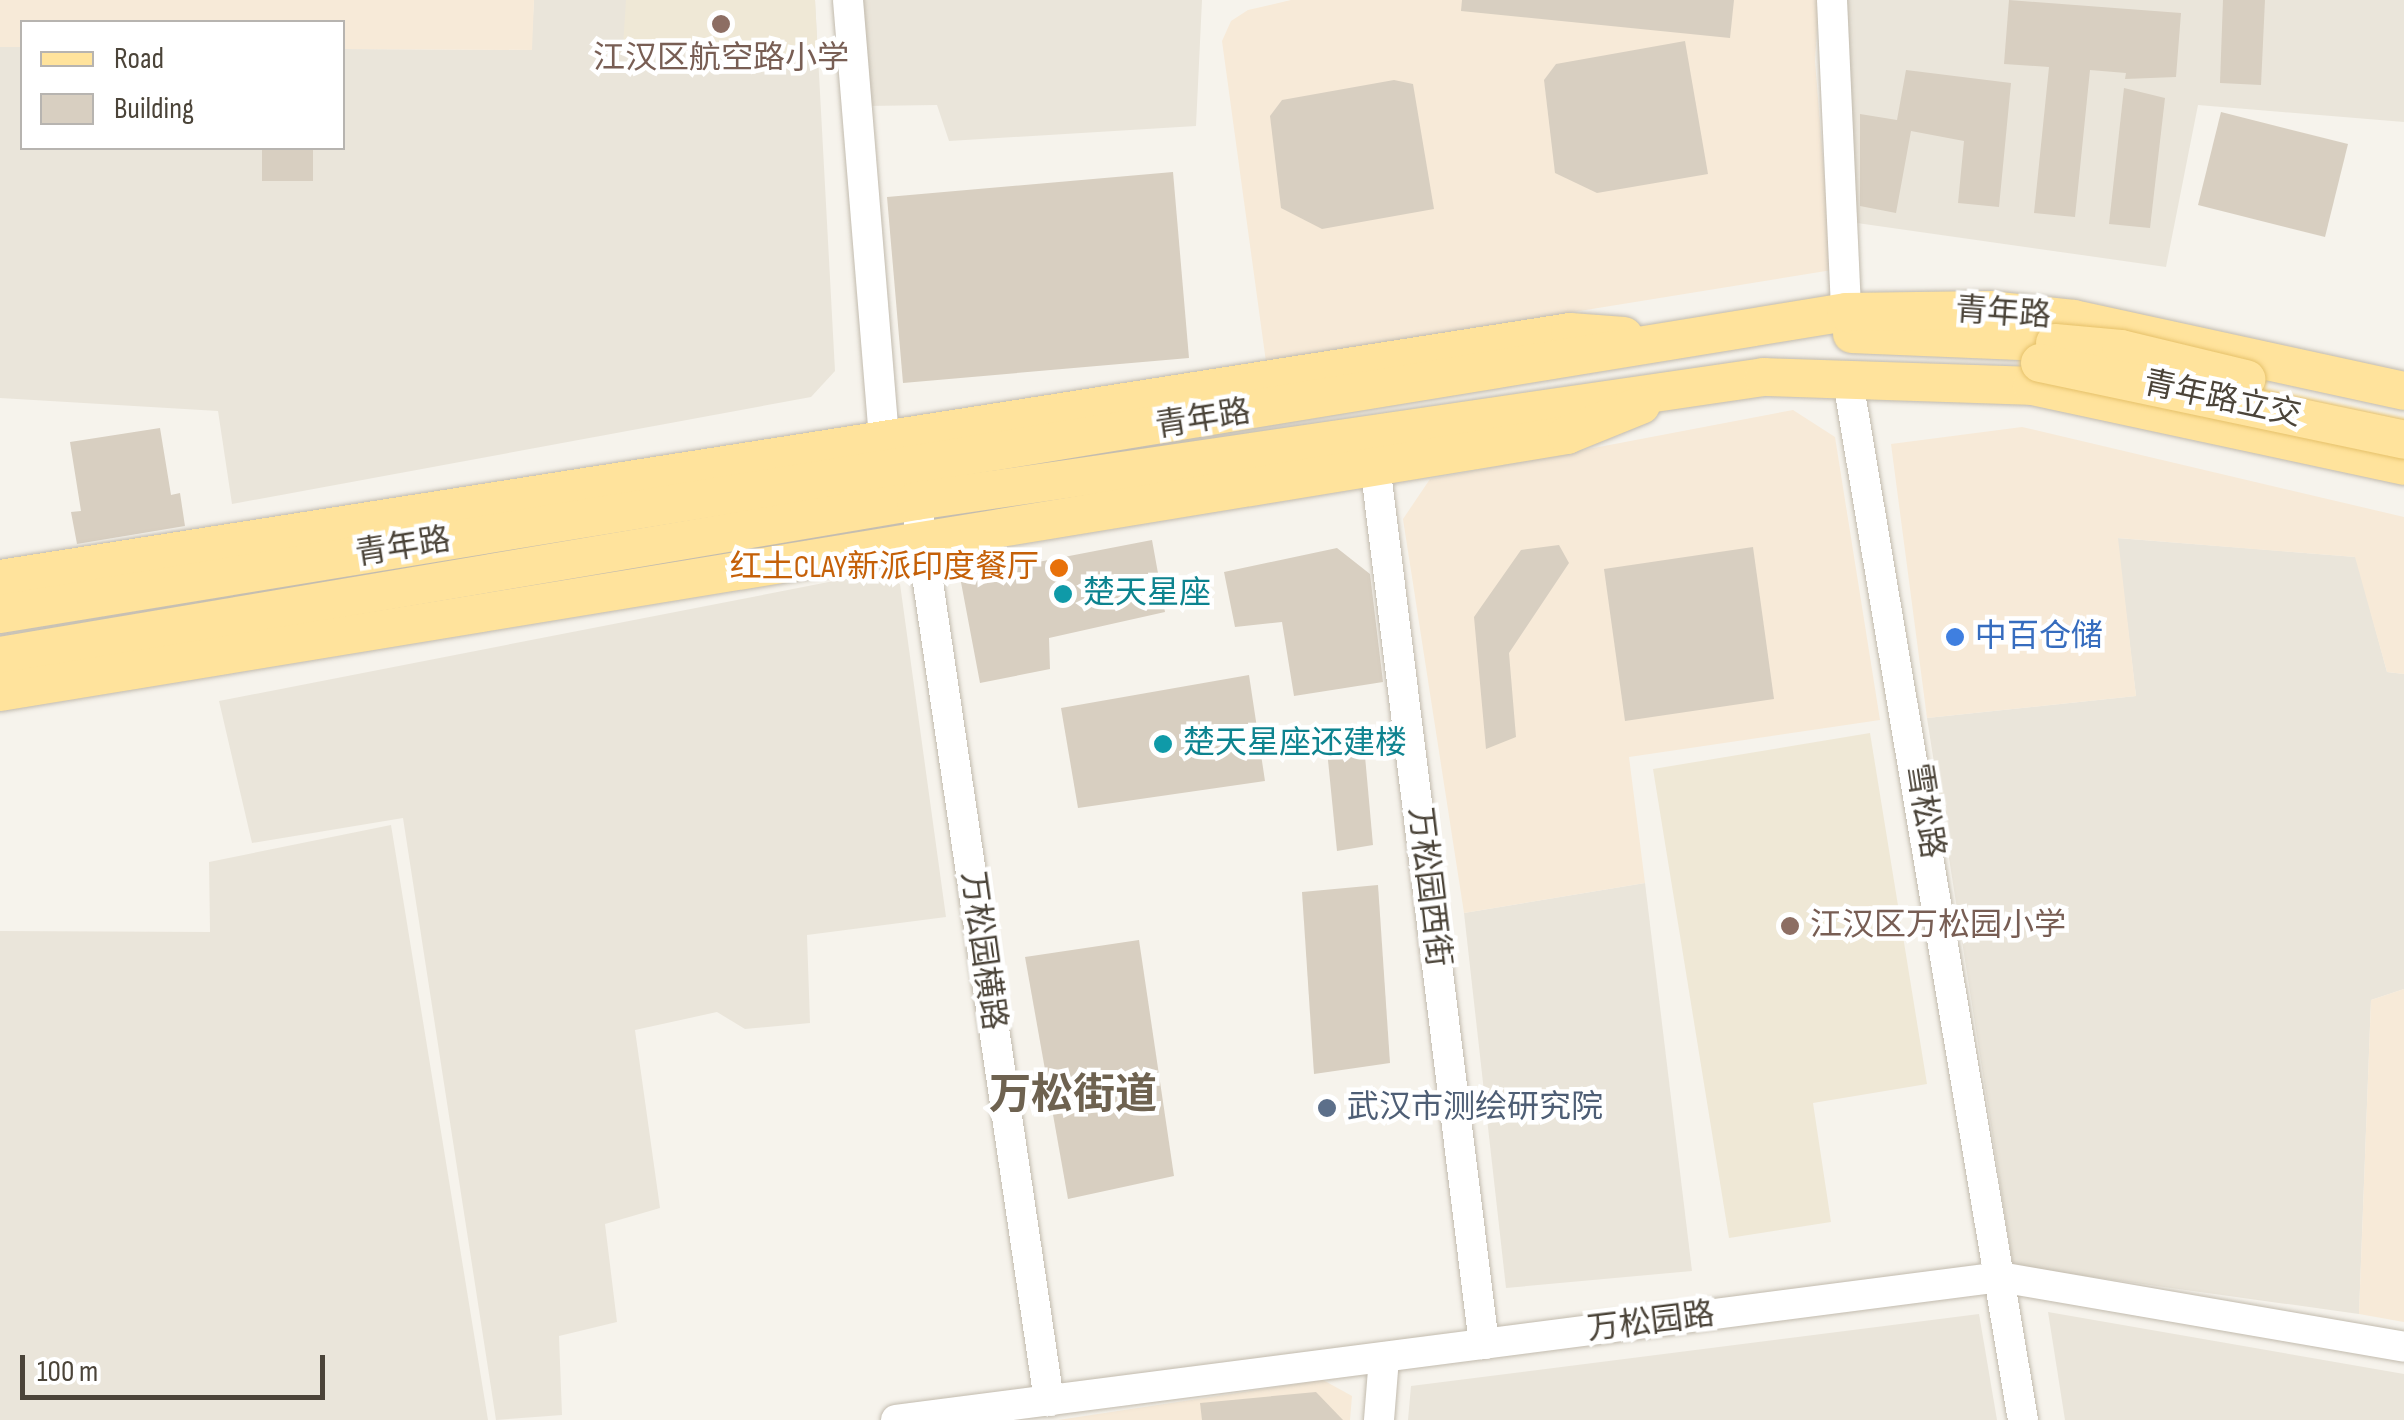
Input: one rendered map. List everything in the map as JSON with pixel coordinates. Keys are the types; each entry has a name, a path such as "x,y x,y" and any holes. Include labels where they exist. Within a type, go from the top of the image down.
{"main road":[{"name":"青年路","path":"0,656 916,501 1687,341 1846,312 1989,310 2074,319 2404,391"},
{"path":"0,579 213,545 886,453 1033,415 1570,332 1687,341"},
{"path":"1739,333 2042,352"},
{"name":"青年路立交","path":"2042,352 2121,350 2404,417"},
{"path":"1764,377 1892,362 2042,352"},
{"name":"青年路立交","path":"2042,352 2404,440"},
{"name":"青年路","path":"0,614 424,545 886,453 1251,430 1373,447 1688,386 1764,377 2032,386 2404,466"},
{"path":"1033,415 1251,430"},
{"path":"1046,518 1251,430"},
{"path":"0,692 1046,518 1373,447"},
{"path":"213,545 424,545"},
{"path":"0,601 98,563"},
{"path":"112,637 284,644"}],"street":[{"path":"848,0 886,453"},
{"path":"1832,0 1846,312"},
{"name":"雪松路","path":"1848,381 2024,1420"},
{"name":"万松园西街","path":"1373,447 1484,1344"},
{"name":"万松园横路","path":"916,501 1049,1400"},
{"name":"万松园路","path":"896,1420 2000,1278 2404,1347"},
{"path":"1379,1420 1384,1358"}],"shaded area":[{"path":"0,0 534,0 532,50 345,49 345,20 20,20 20,47 0,47"},
{"path":"534,0 815,0 835,371 811,397 232,504 218,411 0,398 0,47 20,47 20,150 345,150 345,49 531,50"},
{"name":"江汉区航空路小学","path":"626,0 815,0 818,58 623,47"},
{"path":"860,0 1202,0 1196,126 949,141 937,105 866,106"},
{"path":"1291,0 1819,0 1815,61 1832,270 1266,362 1222,41 1231,21 1248,10"},
{"path":"1842,0 2404,0 2404,122 2198,105 2166,267 1843,221"},
{"path":"1793,410 1835,437 1880,720 1629,757 1645,883 1464,913 1403,519 1430,479"},
{"path":"2022,427 2404,517 2404,674 2387,672 2355,557 2118,538 2136,696 1927,718 1891,444"},
{"path":"2117,538 2356,557 2387,672 2404,674 2404,989 2371,1000 2359,1314 2013,1266 1927,718 2136,696"},
{"path":"875,573 900,584 946,917 807,935 810,1023 745,1029 717,1012 635,1030 660,1208 605,1224 617,1322 559,1336 562,1415 496,1420 403,818 252,843 219,701"},
{"name":"江汉区万松园小学","path":"1870,733 1927,1084 1813,1103 1831,1222 1729,1238 1653,769"},
{"path":"391,825 488,1420 0,1420 0,931 210,932 209,862"},
{"path":"1645,883 1692,1271 1506,1288 1464,913"},
{"path":"2404,989 2404,1322 2359,1314 2371,1000"},
{"path":"2048,1312 2404,1374 2404,1420 2065,1420"},
{"path":"1979,1314 1997,1420 1408,1420 1411,1386"},
{"path":"1323,1380 1352,1396 1350,1420 1058,1420"}],"building":[{"path":"1462,0 1734,0 1730,38 1461,11"},
{"path":"2009,0 2181,13 2176,77 2125,79 2126,73 2090,70 2075,217 2034,213 2049,67 2004,64"},
{"path":"2223,0 2265,0 2261,85 2220,83"},
{"path":"1685,41 1708,174 1597,193 1555,173 1544,80 1556,64"},
{"path":"1906,70 2011,83 1999,207 1958,203 1964,141 1911,131 1896,213 1860,206 1860,114 1897,120"},
{"path":"1394,80 1413,84 1434,209 1322,229 1281,208 1270,116 1282,100"},
{"path":"2124,88 2165,98 2150,228 2109,224"},
{"path":"2221,112 2348,144 2325,237 2198,205"},
{"path":"262,150 313,150 313,181 262,181"},
{"path":"1173,172 1189,358 903,383 887,197"},
{"path":"160,428 171,495 180,493 185,526 77,544 71,512 81,511 70,442"},
{"name":"楚天星座","path":"1152,540 1165,612 1049,638 1050,669 980,683 960,577"},
{"path":"1559,545 1569,563 1509,653 1516,737 1486,749 1474,617 1521,550"},
{"path":"1753,547 1774,699 1625,721 1604,569"},
{"path":"1337,548 1370,574 1383,682 1294,696 1282,622 1235,627 1224,572"},
{"name":"楚天星座还建楼","path":"1249,675 1265,781 1078,808 1061,708"},
{"path":"1363,734 1373,845 1337,851 1326,740"},
{"path":"1378,885 1390,1063 1314,1074 1302,892"},
{"path":"1139,940 1174,1176 1068,1199 1025,957"},
{"path":"1316,1392 1343,1420 1202,1420 1200,1403"}],"place":[{"name":"江汉区航空路小学","path":"721,24"},
{"name":"红土CLAY新派印度餐厅","path":"1059,568"},
{"name":"楚天星座","path":"1063,594"},
{"name":"中百仓储","path":"1955,637"},
{"name":"楚天星座还建楼","path":"1163,744"},
{"name":"江汉区万松园小学","path":"1790,926"},
{"name":"武汉市测绘研究院","path":"1327,1108"}],"district":[{"name":"万松街道","path":"1073,1096"}]}
